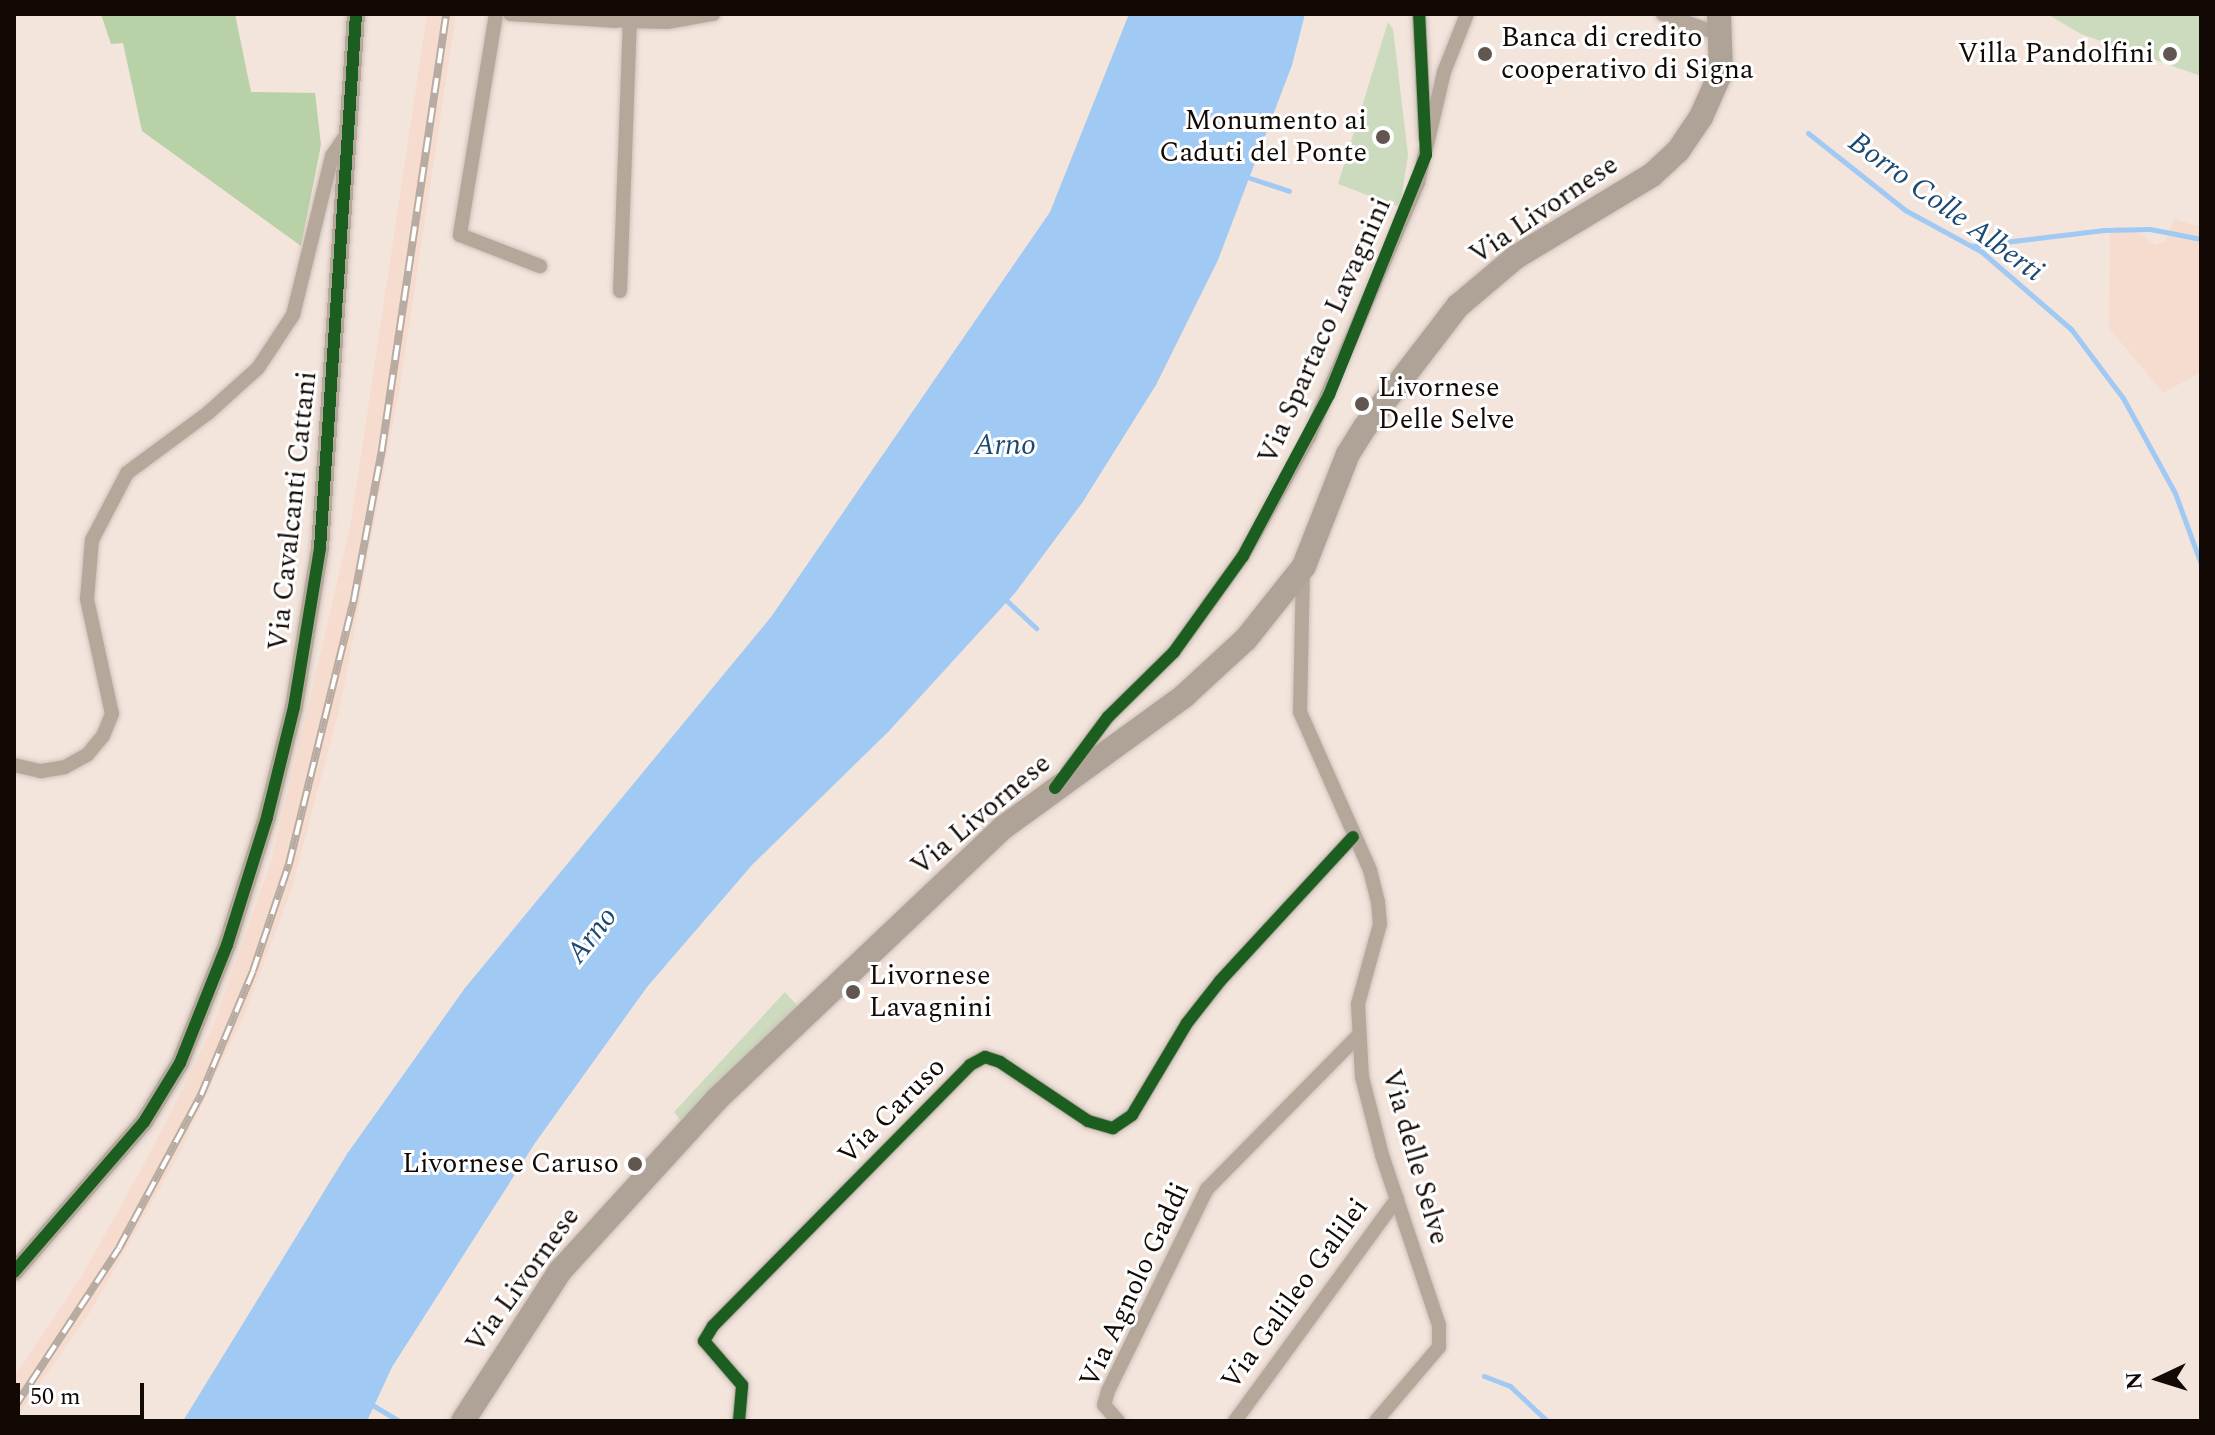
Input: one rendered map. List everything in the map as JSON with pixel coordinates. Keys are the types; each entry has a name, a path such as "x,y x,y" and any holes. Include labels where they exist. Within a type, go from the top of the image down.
{"main road":[{"name":"Via Livornese","path":"463,1421 560,1271 617,1203 717,1099 1004,827 1184,696 1246,639 1304,566 1348,454 1401,377 1458,306 1516,257 1652,175 1678,151 1712,97 1721,72 1720,25"}],"street":[{"name":"Via Cavalcanti Cattani","path":"14,1272 144,1122 180,1063 227,945 267,817 294,707 320,548 351,127 356,14"},
{"path":"496,14 460,235 540,266"},
{"path":"510,14 667,22 713,14"},
{"path":"1419,14 1426,155"},
{"name":"Via Spartaco Lavagnini","path":"1055,788 1108,717 1174,652 1243,556 1329,395 1426,155 1444,72 1467,14"},
{"path":"1663,14 1720,25"},
{"path":"620,291 622,19"},
{"path":"14,765 41,771 65,767 87,755 103,736 112,714 87,599 92,540 127,473 208,413 258,368 293,315 332,156 351,127"},
{"name":"Via delle Selve","path":"1304,566 1300,712 1370,870 1380,924 1361,985 1359,1035 1370,1111 1439,1325 1439,1347 1376,1421"},
{"name":"Via Caruso","path":"739,1421 742,1385 704,1341 713,1326 970,1065 985,1057 1000,1062 1088,1121 1113,1128 1132,1115 1187,1023 1220,981 1353,837"},
{"name":"Via Agnolo Gaddi","path":"1118,1421 1104,1405 1108,1391 1207,1189 1359,1035"},
{"name":"Via Galileo Galilei","path":"1235,1421 1397,1199"}],"shaded area":[{"path":"427,14 456,14 400,386 341,702 292,888 246,1010 178,1156 92,1309 14,1421 14,1377 82,1276 156,1142 213,1027 271,862 350,528"},
{"path":"2174,219 2201,227 2201,372 2163,393 2109,328 2110,231 2118,226 2128,233 2135,230 2155,245 2166,241"}],"green space":[{"path":"101,14 235,14 251,92 315,93 321,145 301,246 142,131 123,43 111,44"},
{"name":"Villa Pandolfini","path":"2047,14 2201,14 2201,76 2081,34"},
{"path":"1388,22 1393,29 1408,155 1400,207 1338,184"},
{"path":"785,992 802,1011 682,1122 674,1112"}],"water":[{"name":"Arno","path":"1129,14 1305,14 1292,65 1218,260 1156,385 1082,503 1015,593 888,732 752,865 647,987 535,1143 392,1367 367,1421 183,1421 347,1154 465,988 771,617 1050,212"}],"waterway":[{"name":"Borro Colle Alberti","path":"1808,133 1905,210 1982,252 2071,329 2123,398 2175,493 2201,564"},
{"path":"1250,178 1289,191"},
{"path":"1972,246 2104,230 2150,229 2201,239"},
{"path":"1007,601 1036,628"},
{"path":"1484,1376 1510,1386 1547,1421"},
{"path":"374,1406 399,1421"}],"railway":[{"path":"14,1408 119,1248 201,1095 253,971 289,864 354,599 382,449 446,14"}],"cycle path":[{"path":"14,1272 144,1122 180,1063 227,945 267,817 294,707 320,548 356,14"},
{"path":"1055,788 1108,717 1174,652 1243,556 1329,395 1426,155 1419,14"},
{"path":"739,1421 742,1385 704,1341 713,1326 970,1065 985,1057 1000,1062 1088,1121 1113,1128 1132,1115 1187,1023 1220,981 1353,837"}],"place":[{"name":"Banca di credito cooperativo di Signa","path":"1485,54"},
{"name":"Villa Pandolfini","path":"2170,54"},
{"name":"Monumento ai Caduti del Ponte","path":"1383,137"},
{"name":"Livornese Delle Selve","path":"1362,404"},
{"name":"Livornese Lavagnini","path":"853,992"},
{"name":"Livornese Caruso","path":"635,1164"}]}
